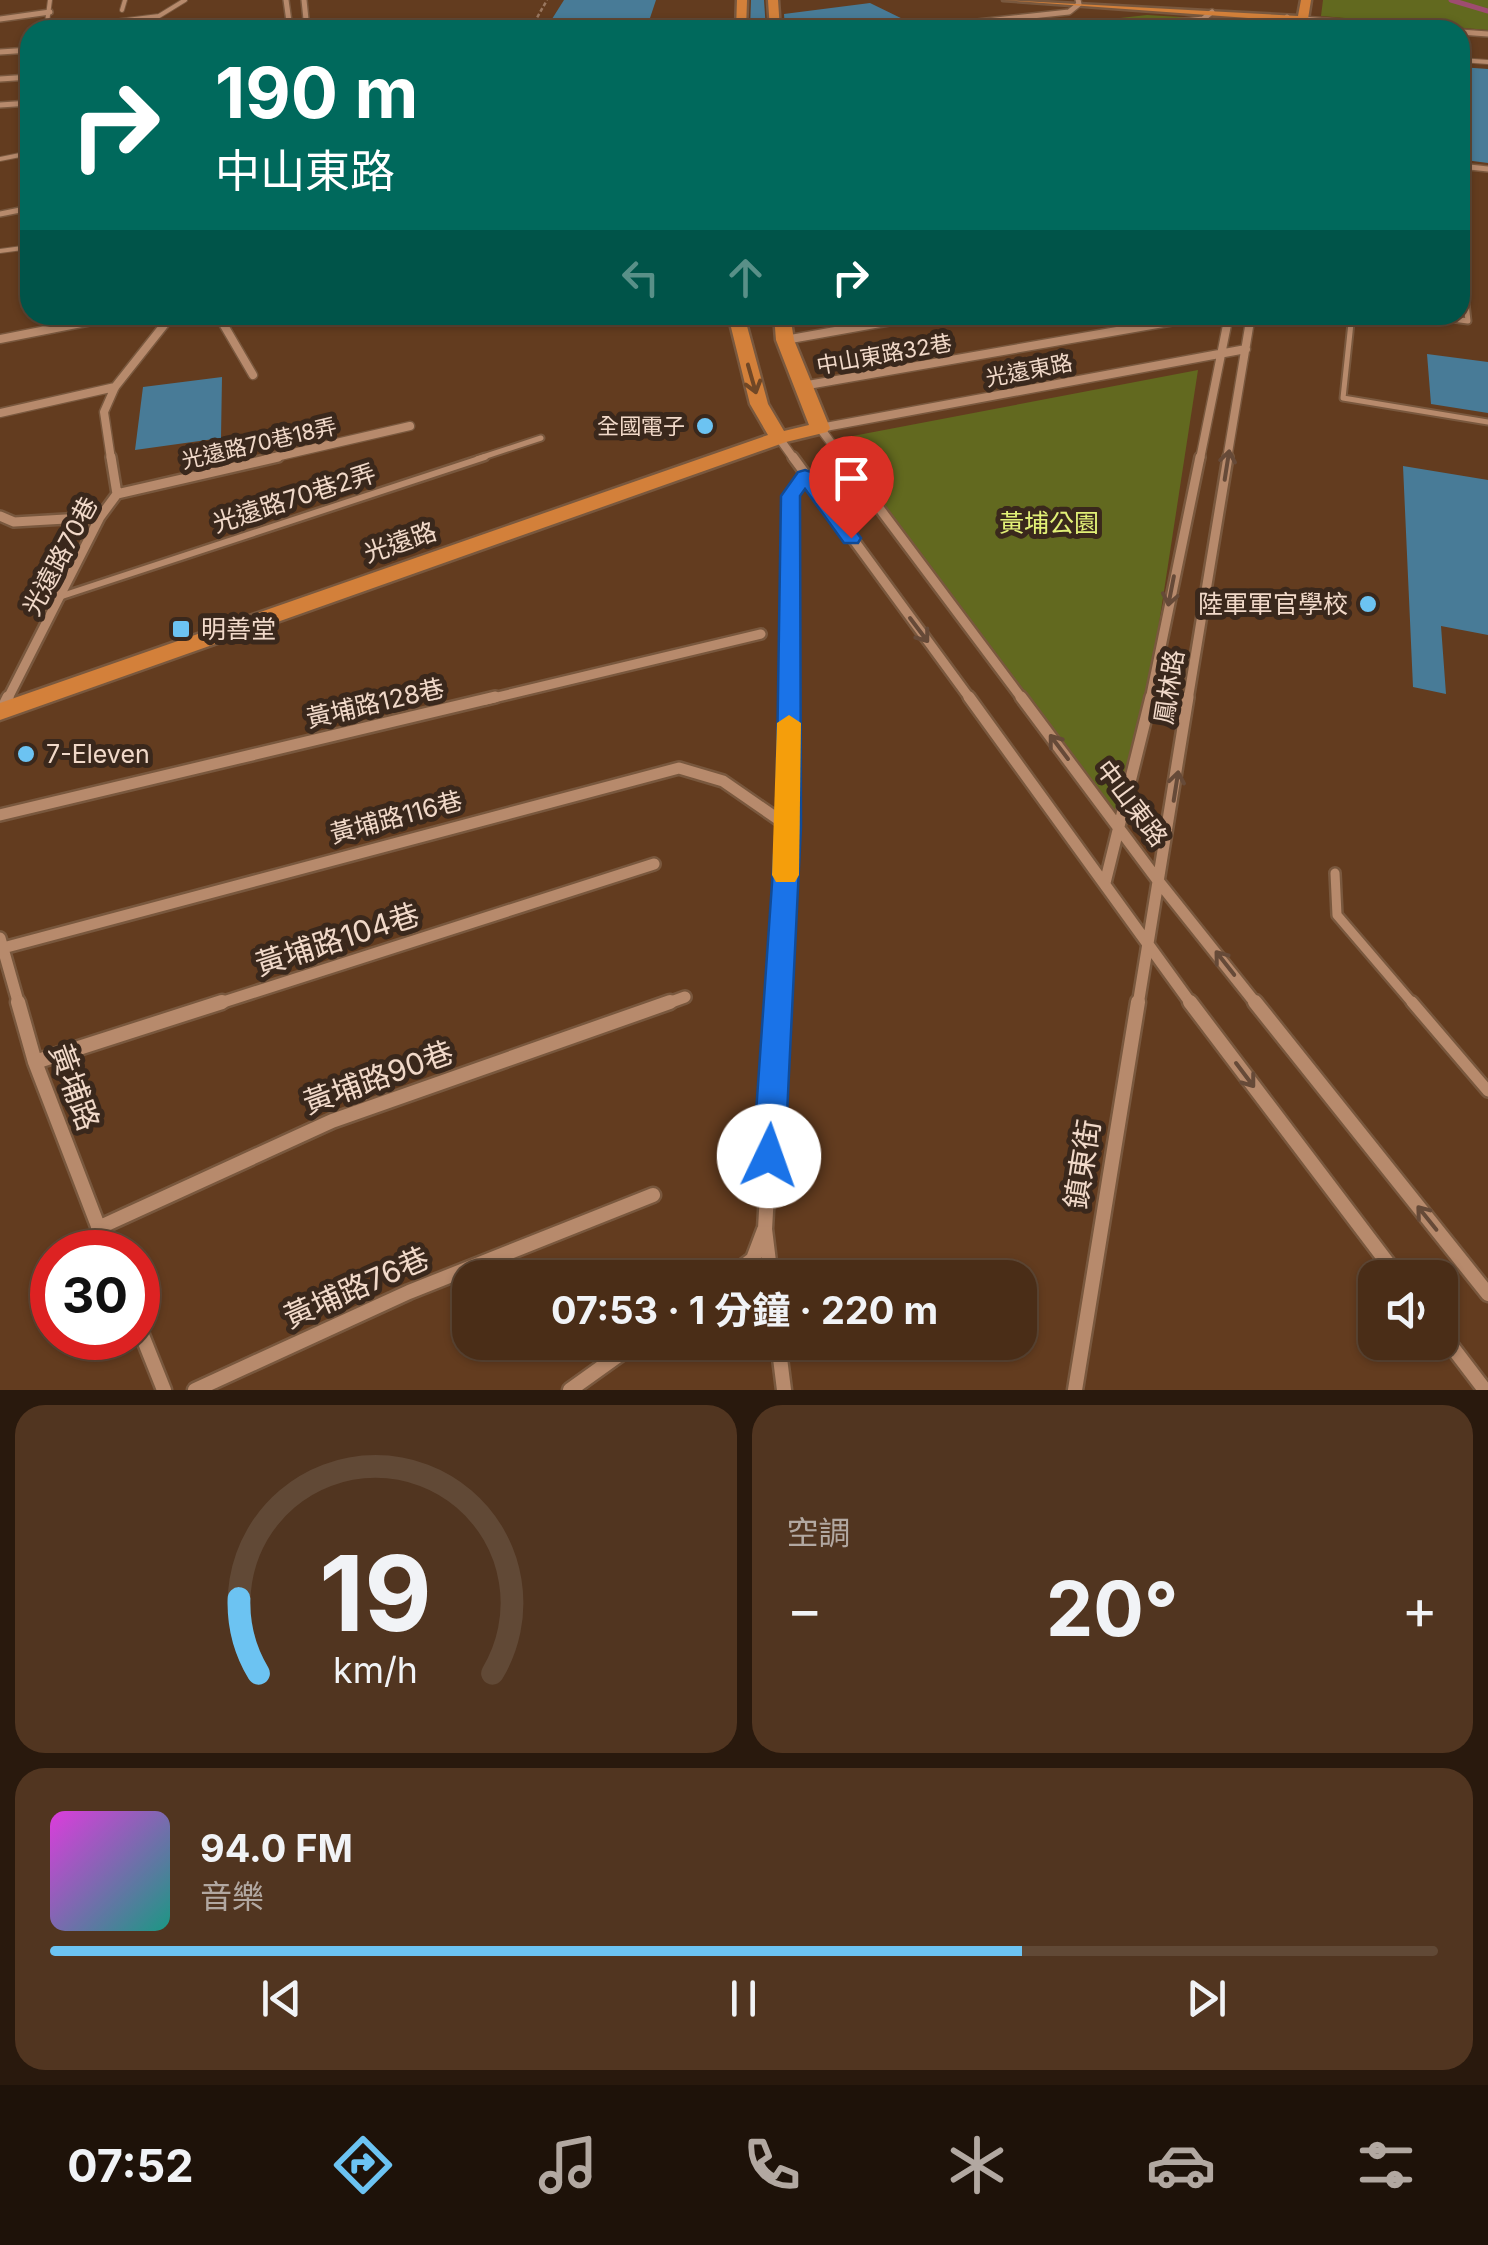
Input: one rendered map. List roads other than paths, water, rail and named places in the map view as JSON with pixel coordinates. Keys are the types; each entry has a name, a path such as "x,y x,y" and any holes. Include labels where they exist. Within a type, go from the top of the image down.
{"main road":[{"path":"1008,0 1175,5 1293,20"},
{"path":"1287,17 1291,0"},
{"path":"739,325 759,404 779,438"},
{"name":"中山東路","path":"783,325 801,386 820,428"},
{"name":"光遠路","path":"0,712 779,438 820,428"}],"street":[{"path":"997,20 1069,12 1078,2"},
{"path":"0,19 50,12"},
{"path":"1194,20 1212,12"},
{"path":"0,339 71,325"},
{"path":"0,413 114,387 164,325"},
{"path":"224,325 253,374"},
{"path":"785,340 866,325"},
{"name":"中山東路32巷","path":"801,386 1152,325"},
{"name":"鳳林路","path":"1105,883 1138,760 1226,325"},
{"name":"鳳林路","path":"1149,948 1250,325"},
{"name":"光遠東路","path":"820,428 1246,349"},
{"name":"光遠路70巷","path":"0,712 100,517 117,494 104,412 114,387"},
{"name":"光遠路70巷18弄","path":"117,494 410,426"},
{"name":"中山東路","path":"820,428 1160,882 1488,1294"},
{"path":"779,438 1149,948 1385,1260"},
{"path":"768,1260 765,1229 788,826 790,496 805,476"},
{"path":"0,516 14,522 100,517"},
{"name":"黃埔路128巷","path":"0,815 761,634"},
{"name":"黃埔路116巷","path":"2,943 680,768 712,774 788,826"},
{"name":"黃埔路104巷","path":"35,1062 654,864"},
{"name":"黃埔路","path":"2,943 35,1062 98,1228"},
{"name":"鎮東街","path":"1075,1390 1133,1021 1149,948"},
{"name":"黃埔路90巷","path":"98,1228 332,1121 685,997"},
{"name":"黃埔路76巷","path":"195,1390 409,1292 653,1196"},
{"path":"752,1260 765,1229"},
{"path":"1458,1355 1485,1390"},
{"path":"152,1360 164,1390"},
{"path":"570,1390 612,1360"},
{"path":"780,1360 784,1390"}],"lane":[{"path":"48,20 50,0"},
{"path":"122,10 125,0"},
{"path":"127,20 159,16 185,0"},
{"path":"1351,325 1343,398 1488,422"},
{"name":"光遠路70巷2弄","path":"59,597 541,438"},
{"path":"1335,872 1336,915 1488,1091"}],"waterway":[{"path":"1451,0 1488,11"}],"place":[{"name":"全國電子","path":"705,426"},
{"name":"陸軍軍官學校","path":"1368,604"},
{"name":"明善堂","path":"181,629"},
{"name":"7-Eleven","path":"26,754"}],"park label":[{"name":"黃埔公園","path":"1049,523"}]}
